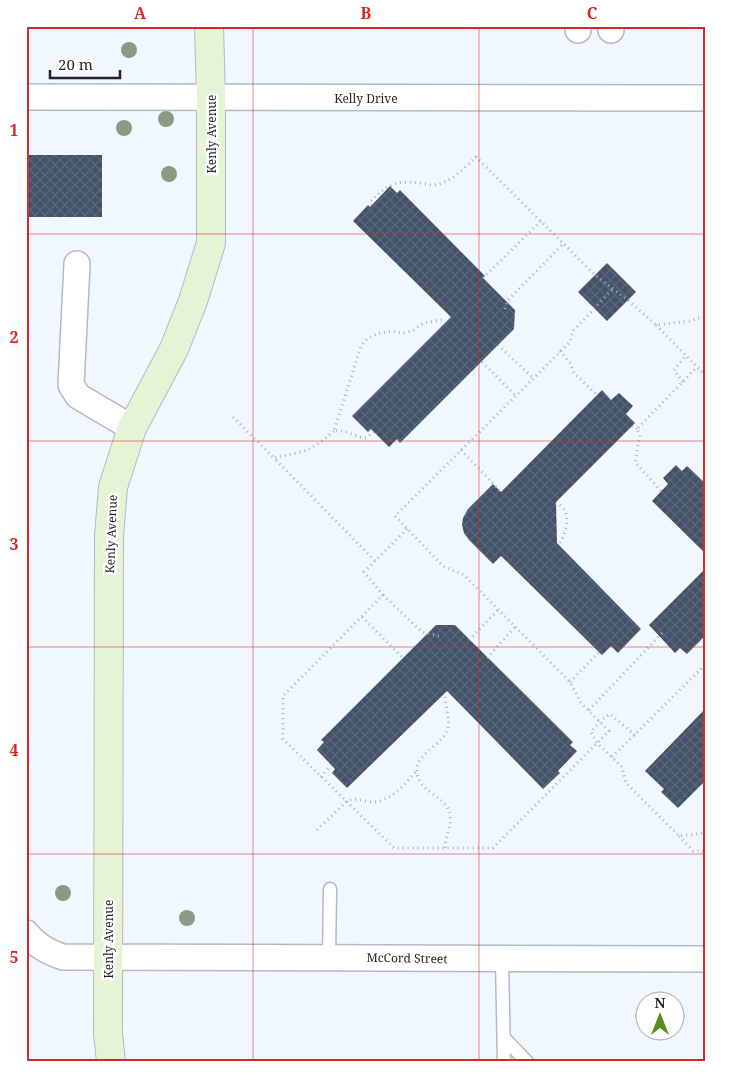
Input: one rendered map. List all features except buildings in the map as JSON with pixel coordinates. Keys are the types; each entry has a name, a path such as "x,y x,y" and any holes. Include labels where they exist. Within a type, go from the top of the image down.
{"street":[{"name":"Kenly Avenue","path":"110,1062 108,1033 109,536 112,487 132,428 174,350 211,243 211,98 208,26"},
{"name":"Kelly Drive","path":"26,96 706,98"},
{"path":"77,264 71,385 78,396 132,428"},
{"name":"McCord Street","path":"26,933 34,942 47,951 63,957 706,959"}],"lane":[{"path":"330,889 330,958"},
{"path":"502,959 504,1062"},
{"path":"504,1038 527,1062"}],"path":[{"path":"372,205 370,202 382,191 397,182 433,185 444,182 476,157 595,275 656,326 706,376"},
{"path":"483,278 541,221"},
{"path":"505,309 508,300 563,244"},
{"path":"383,595 283,696 283,739 394,848 493,848 609,731 581,703 570,682 464,575 443,566 395,516 570,342 572,331 613,289"},
{"path":"656,326 690,321 706,316"},
{"path":"334,431 357,354 367,339 378,333 412,331 424,323 445,319"},
{"path":"498,345 532,378"},
{"path":"560,351 570,363 574,373 597,395"},
{"path":"683,382 674,370 686,356"},
{"path":"482,362 516,396"},
{"path":"637,429 697,367"},
{"path":"233,417 375,561"},
{"path":"632,426 637,429 640,435 635,462 661,491"},
{"path":"274,458 308,450 318,445 334,431 340,430 357,437 366,438 374,432"},
{"path":"461,450 501,492"},
{"path":"556,502 565,511 566,518 564,532 559,544"},
{"path":"407,529 364,572 383,595 422,632 439,636"},
{"path":"470,640 498,610"},
{"path":"362,616 403,658"},
{"path":"488,658 515,627"},
{"path":"589,710 664,631"},
{"path":"570,682 599,652"},
{"path":"612,757 706,664"},
{"path":"445,697 448,724 446,733 417,763 417,774 421,783 426,790 446,805 450,813 450,824 445,848"},
{"path":"635,735 610,714 590,732 597,743 622,767 626,783 693,851 706,851"},
{"path":"321,777 331,765"},
{"path":"317,830 351,799 374,802 394,794 417,769"},
{"path":"679,836 706,833"}]}
